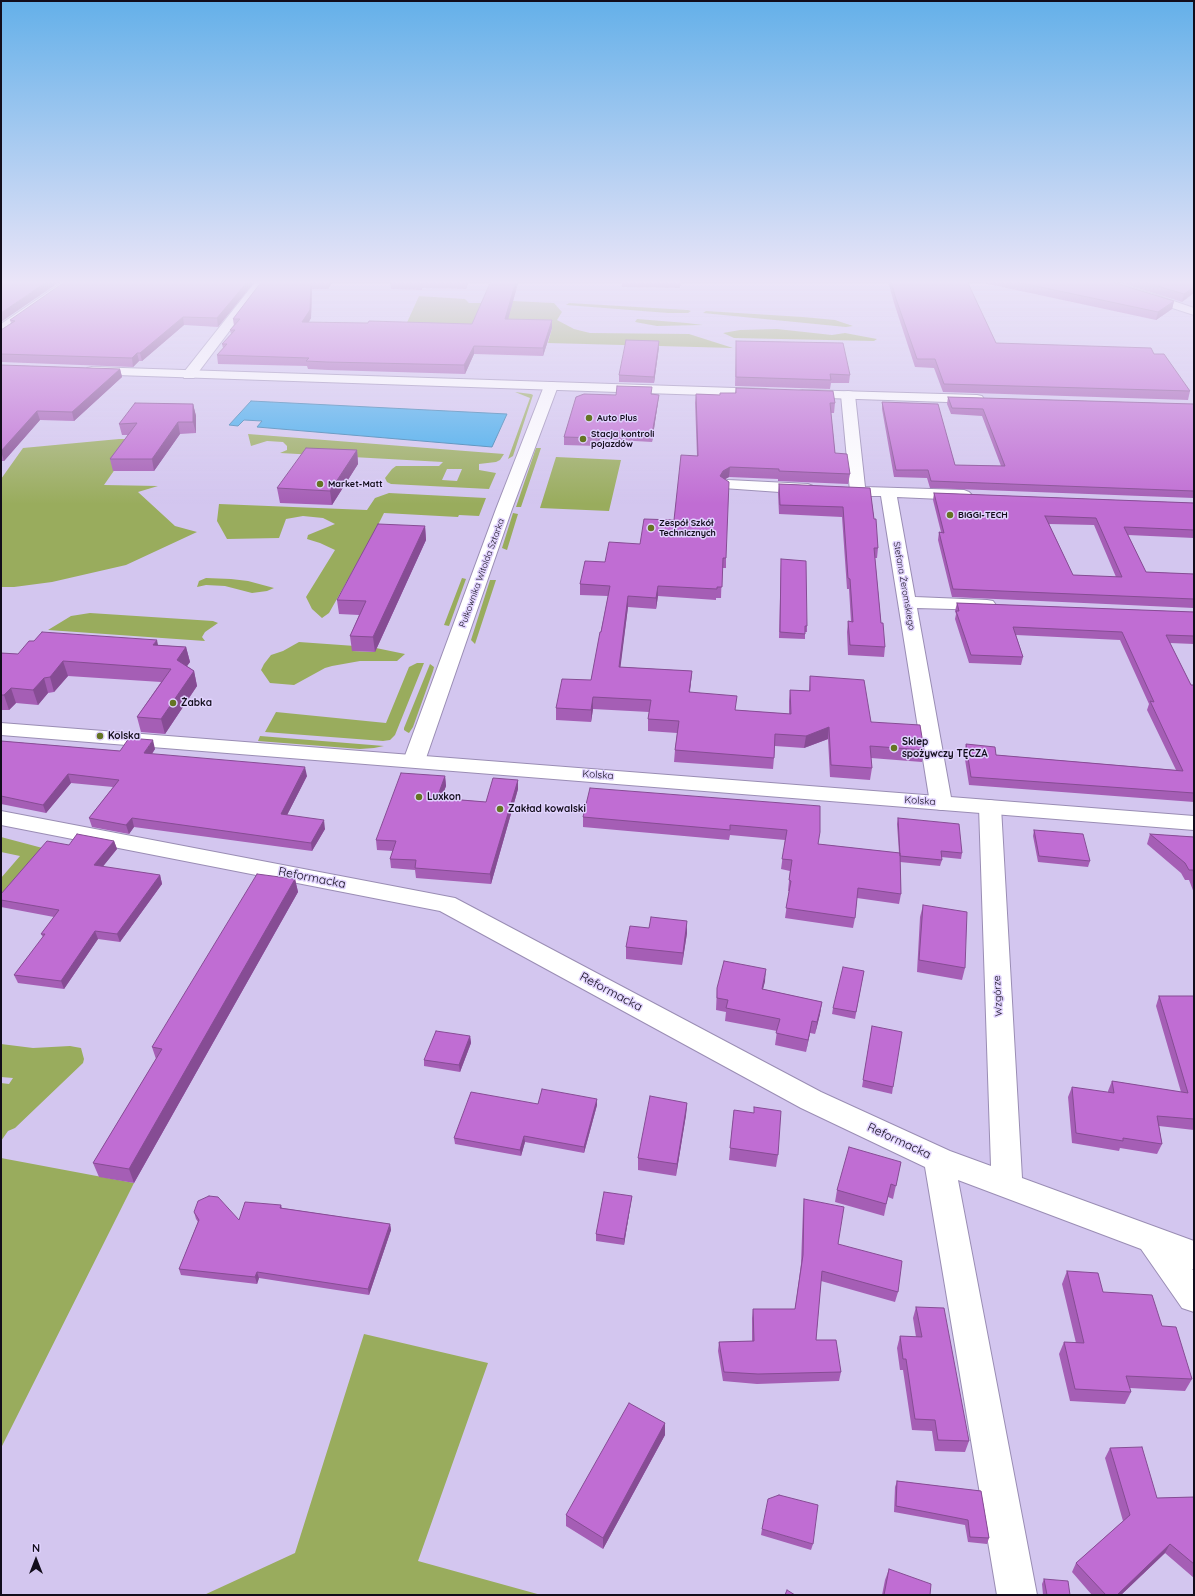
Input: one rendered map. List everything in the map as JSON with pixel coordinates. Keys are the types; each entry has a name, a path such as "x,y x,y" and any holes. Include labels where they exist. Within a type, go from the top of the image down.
{"street":[{"path":"189,375 204,355"},
{"path":"79,371 776,393"},
{"name":"Pułkownika Witolda Sztarka","path":"414,761 504,509 551,386"},
{"path":"792,394 989,399"},
{"path":"848,395 851,490 982,496"},
{"path":"728,485 820,489"},
{"name":"Stefana Żeromskiego","path":"888,492 941,803"},
{"path":"907,602 1003,606"},
{"name":"Kolska","path":"1,728 1194,823"},
{"name":"Wzgórze","path":"990,807 1006,1185"},
{"name":"Reformacka","path":"1,818 446,904 811,1100 939,1160 1194,1255"},
{"path":"939,1160 1017,1595"},
{"path":"1153,1241 1194,1297"}],"green space":[{"path":"515,392 533,395 513,456 508,459 530,398"},
{"path":"248,434 504,454 500,460 496,462 479,464 479,470 496,473 489,489 391,484 387,482 385,478 396,466 439,466 443,462 280,453 287,450 287,446 283,442 267,441 251,446","holes":["447,469 462,469 457,481 442,480"]},
{"path":"119,439 136,439 104,485 158,486 138,492 175,526 197,532 126,565 52,582 14,587 1,587 1,479 23,448"},
{"path":"536,448 541,448 521,507 516,507"},
{"path":"556,457 621,460 609,511 540,508"},
{"path":"389,493 486,498 479,516 459,515 458,517 384,513 329,613 322,618 312,609 306,597 335,550 307,539 308,535 335,524 323,518 303,516 286,519 279,538 227,539 217,521 219,504 367,510 375,498"},
{"path":"513,513 518,514 507,550 502,548"},
{"path":"206,578 248,581 274,588 267,591 252,593 225,586 206,585 197,587 199,581"},
{"path":"462,578 466,579 449,626 444,625"},
{"path":"490,580 496,580 475,644 471,640"},
{"path":"90,613 213,621 218,623 205,632 202,637 205,641 48,630 71,616"},
{"path":"299,642 355,646 352,651 374,652 376,648 405,654 397,661 360,661 332,666 325,668 294,685 270,683 261,670 264,664 271,655 283,651"},
{"path":"417,663 424,663 395,735 390,740 383,741 265,732 276,712 386,723 409,667"},
{"path":"430,664 434,667 433,671 413,727 409,733 404,730 404,728"},
{"path":"260,736 384,746 360,749 258,741"},
{"path":"1,837 50,850 1,906 1,878 20,856 1,852"},
{"path":"1,1044 33,1048 70,1046 81,1048 84,1059 83,1063 15,1128 8,1131 1,1141 1,1083 9,1084 13,1078 1,1077"},
{"path":"1,1158 134,1183 1,1448"},
{"path":"364,1334 488,1363 418,1561 541,1595 204,1595 295,1553"}],"water":[{"path":"251,401 507,414 492,447 257,427 262,421 244,420 238,426 229,425"}],"building":[{"path":"49,355 135,355 132,358"},
{"path":"232,355 469,355 464,365 306,361 309,358"},
{"path":"623,355 657,355 654,377 619,375"},
{"path":"736,355 846,355 850,375 830,374 831,380 736,377"},
{"path":"916,355 1165,355 1190,391 944,384 935,359 917,359"},
{"path":"1,365 120,369 72,412 37,411 1,451"},
{"path":"617,386 652,387 651,394 659,395 652,434 600,432 598,438 564,437 576,397 584,394 616,395"},
{"path":"736,388 833,391 835,403 830,403 835,453 847,454 850,474 730,467 723,471 720,476 729,482 726,558 723,558 722,587 717,587 717,589 658,586 656,598 628,596 619,667 692,671 689,692 737,696 735,710 791,714 790,690 810,691 810,676 864,680 871,722 920,725 924,750 870,746 872,768 831,765 829,727 806,736 775,734 774,758 675,750 679,721 648,719 651,700 593,697 591,710 556,708 562,679 591,680 601,632 610,586 580,584 585,561 605,562 609,542 640,544 644,519 674,520 681,455 698,456 696,394 720,395 720,393 736,393"},
{"path":"948,397 1194,404 1194,491 931,481 928,470 896,470 882,402 938,404 955,465 1005,466 983,409 952,408"},
{"path":"135,403 193,404 193,422 178,422 152,459 110,459 137,423 119,424"},
{"path":"306,448 357,450 330,491 277,488"},
{"path":"779,484 870,488 874,519 876,519 878,548 874,548 881,623 883,623 885,647 850,645 848,621 853,622 843,507 780,505"},
{"path":"934,493 1194,503 1194,530 1124,527 1146,572 1194,574 1194,599 953,589 939,532 944,533","holes":["1045,516 1096,518 1122,577 1073,575"]},
{"path":"378,524 425,526 373,637 350,636 366,601 337,600"},
{"path":"781,559 806,561 807,626 805,626 805,634 780,632"},
{"path":"957,603 1194,612 1194,636 1166,635 1191,685 1194,685 1194,793 971,777 966,744 995,747 996,755 1183,771 1150,701 1154,702 1122,632 1013,627 1023,657 971,655 956,611 959,611"},
{"path":"42,632 157,640 153,645 186,647 177,660 194,671 161,719 137,717 171,669 63,661 50,677 44,678 33,690 11,688 4,695 1,695 1,653 18,654 29,641 34,641"},
{"path":"129,738 153,740 144,753 305,767 281,814 324,820 311,843 132,818 126,825 89,818 119,780 68,774 43,805 1,796 1,741 120,751"},
{"path":"401,773 445,776 437,798 486,802 493,778 518,780 490,874 415,868 416,860 390,859 396,841 376,840"},
{"path":"590,788 820,806 820,832 818,844 900,853 901,894 858,888 855,918 786,908 791,881 789,880 792,860 782,859 787,830 730,825 730,830 583,817"},
{"path":"898,818 959,824 962,853 941,851 942,860 900,856"},
{"path":"1034,830 1083,834 1090,861 1039,856"},
{"path":"77,834 114,841 94,865 160,875 117,934 95,931 61,981 14,975 45,934 41,934 59,910 1,900 1,894 47,841 69,845"},
{"path":"1150,834 1194,837 1194,874 1193,870 1189,870 1185,863"},
{"path":"257,874 295,879 129,1169 93,1163 162,1049 152,1047"},
{"path":"923,905 967,912 965,968 919,960"},
{"path":"651,917 687,921 683,953 626,947 630,926 649,928"},
{"path":"724,961 766,969 762,989 822,1002 817,1022 812,1021 808,1040 776,1033 780,1019 726,1008 728,1000 717,998 717,988"},
{"path":"843,967 864,971 856,1012 833,1008"},
{"path":"1159,996 1194,996 1194,1119 1157,1116 1162,1144 1123,1138 1123,1141 1076,1133 1072,1087 1114,1093 1112,1081 1188,1093"},
{"path":"872,1026 902,1032 893,1087 863,1080"},
{"path":"436,1031 470,1036 459,1065 424,1060"},
{"path":"542,1089 597,1099 584,1147 524,1136 520,1150 454,1138 471,1092 538,1104"},
{"path":"650,1096 687,1103 677,1164 638,1158"},
{"path":"754,1107 781,1111 778,1155 730,1148 734,1110 754,1113"},
{"path":"849,1147 901,1162 896,1186 891,1184 886,1204 837,1190"},
{"path":"604,1192 632,1196 624,1239 596,1234"},
{"path":"209,1196 218,1197 239,1220 245,1202 281,1205 280,1208 390,1224 368,1289 257,1272 255,1277 179,1269 199,1220 194,1212 198,1201"},
{"path":"804,1199 844,1207 838,1244 902,1261 898,1292 822,1271 816,1340 836,1340 841,1372 758,1374 724,1372 719,1342 754,1341 753,1309 795,1309 803,1255"},
{"path":"1067,1271 1098,1273 1103,1292 1152,1295 1162,1326 1176,1327 1192,1379 1126,1376 1131,1392 1075,1389 1064,1342 1084,1343"},
{"path":"916,1307 944,1308 969,1441 938,1440 935,1420 915,1419 906,1359 903,1359 900,1336 922,1337"},
{"path":"629,1403 665,1423 603,1538 566,1515"},
{"path":"1142,1447 1157,1498 1194,1497 1194,1564 1170,1544 1117,1595 1106,1595 1076,1563 1130,1515 1110,1448"},
{"path":"897,1481 981,1491 989,1538 970,1537 968,1520 896,1506"},
{"path":"779,1495 818,1505 813,1544 762,1529 768,1499"},
{"path":"889,1569 931,1584 930,1595 884,1595"},
{"path":"1044,1579 1068,1581 1070,1595 1047,1595"},
{"path":"787,1590 795,1595 785,1595"}],"place":[{"name":"Auto Plus","path":"589,418"},
{"name":"Stacja kontroli pojazdów","path":"583,439"},
{"name":"Market-Matt","path":"320,484"},
{"name":"BIGGI-TECH","path":"950,515"},
{"name":"Zespół Szkół Technicznych","path":"651,528"},
{"name":"Żabka","path":"173,703"},
{"name":"Kolska","path":"100,736"},
{"name":"Sklep spożywczy TĘCZA","path":"894,748"},
{"name":"Luxkon","path":"419,797"},
{"name":"Zakład kowalski","path":"500,809"}]}
